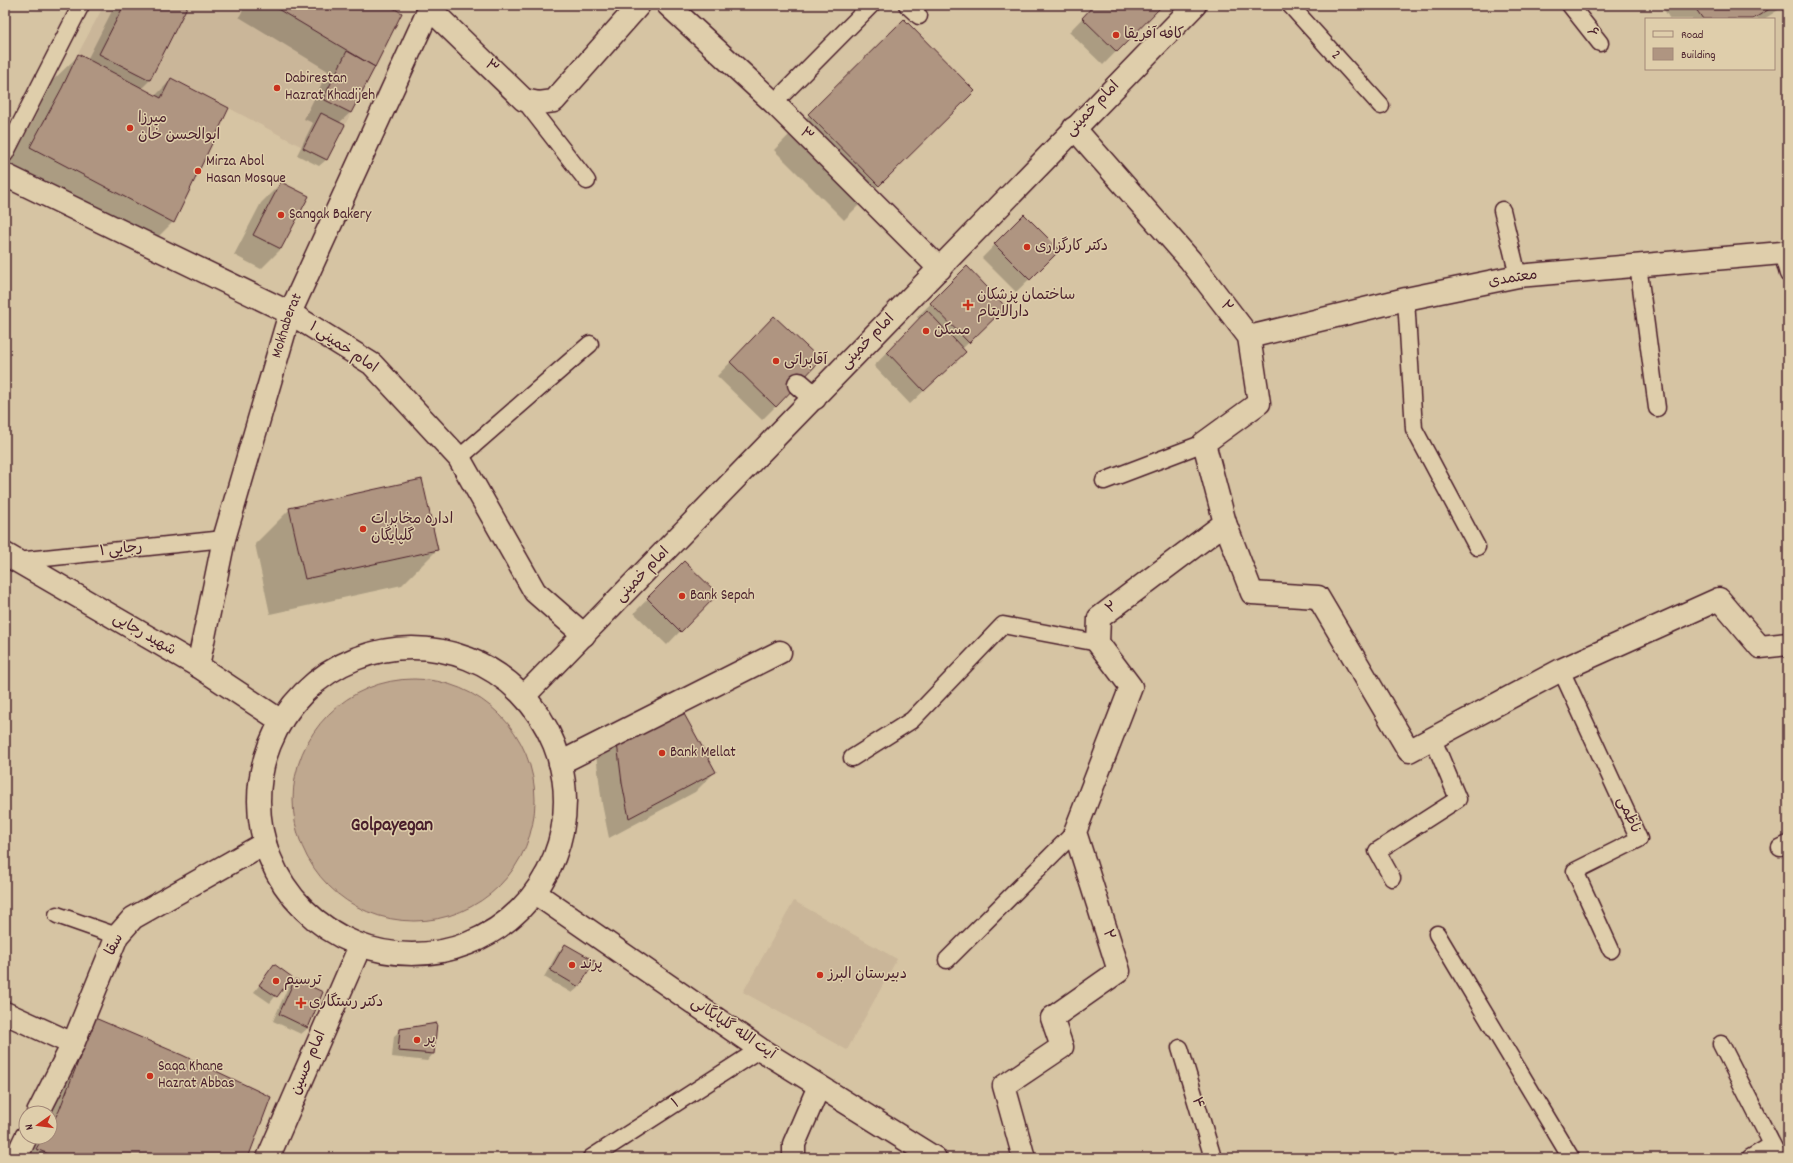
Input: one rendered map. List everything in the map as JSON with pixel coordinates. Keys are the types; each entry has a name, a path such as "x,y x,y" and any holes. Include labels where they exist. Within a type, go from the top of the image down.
{"street":[{"path":"524,100 539,103 554,101 639,5"},
{"name":"۳","path":"668,5 774,103 940,269"},
{"name":"امام خمینی","path":"524,696 1195,5"},
{"name":"۳","path":"428,6 524,100"},
{"name":"Mokhaberat","path":"198,666 224,539 290,313 428,6"},
{"name":"۲","path":"1074,128 1190,260 1249,337 1259,403 1204,443"},
{"name":"امام خمینی ۱","path":"5,175 290,313 372,364 458,458 535,592 584,635"},
{"name":"معتمدی","path":"1249,337 1406,299 1518,276 1785,252"},
{"path":"799,384 815,398"},
{"path":"1204,443 1225,523 1252,593 1318,597 1409,751 1561,670 1719,599 1760,647 1788,644"},
{"name":"۲","path":"1098,643 1099,618 1225,523"},
{"name":"شهید رجایی","path":"11,557 198,666 281,721"},
{"path":"1076,832 1131,688 1098,643"},
{"path":"403,647 447,652 489,668 524,696 546,727 560,763 565,808 556,853 536,893 508,921 475,942 452,949 437,953 398,954 360,946 328,930 300,906 279,876 265,843 259,802 264,760 281,721 302,694 328,672 359,656 403,647"},
{"path":"560,763 780,652"},
{"name":"۲","path":"1024,1158 1004,1086 1062,1047 1052,1018 1120,971 1076,832"},
{"name":"سقا","path":"42,1105 73,1044 117,936 133,918 265,843"},
{"name":"آیت الله گلپایگانی","path":"536,893 760,1049 935,1158"},
{"name":"امام حسین","path":"268,1158 360,946"},
{"path":"5,1013 73,1044"},
{"path":"794,1158 794,1144 819,1086"},
{"path":"16,1158 22,1145"}],"lane":[{"path":"5,154 81,5"},
{"path":"774,103 871,5"},
{"path":"907,5 919,16"},
{"name":"2","path":"1290,5 1381,106"},
{"name":"۶","path":"1570,5 1600,43"},
{"path":"524,100 587,181"},
{"path":"1502,210 1518,276"},
{"path":"1785,252 1788,274"},
{"path":"1638,265 1658,408"},
{"path":"1406,299 1414,429 1477,547"},
{"path":"458,458 590,344"},
{"path":"1104,481 1204,443"},
{"name":"رجایی ۱","path":"11,557 224,539"},
{"path":"852,758 912,720 1003,625 1098,643"},
{"name":"ناظمی","path":"1561,670 1639,839 1575,871 1611,950"},
{"path":"1392,878 1377,851 1458,799 1433,739"},
{"path":"947,960 1076,832"},
{"path":"57,915 117,936"},
{"path":"1437,934 1571,1158"},
{"path":"1721,1044 1776,1151 1750,1158"},
{"name":"۴","path":"1180,1048 1213,1158"},
{"name":"۱","path":"591,1158 760,1049"},
{"path":"5,1153 16,1158"}],"shaded area":[{"name":"Dabirestan Hazrat Khadijeh","path":"104,5 388,5 402,13 327,160 172,78 161,98 78,54"},
{"path":"402,679 426,679 449,684 471,693 491,706 500,714 515,733 526,754 533,776 535,800 533,824 526,846 515,867 500,886 491,894 471,907 449,916 426,921 402,921 379,916 357,907 337,894 320,877 307,857 298,835 293,812 293,788 298,765 307,743 320,723 337,706 357,693 379,684"},
{"name":"دبیرستان البرز","path":"794,901 897,959 847,1050 743,992"}],"building":[{"path":"124,5 188,5 150,80 99,54"},
{"path":"271,5 388,5 402,13 375,67"},
{"name":"کافه آفریقا","path":"1094,5 1163,5 1117,52 1082,18"},
{"path":"1693,5 1776,5 1755,18 1702,18"},
{"path":"904,19 975,91 879,186 808,114"},
{"path":"347,51 375,67 351,113 323,99"},
{"name":"Mirza Abol Hasan Mosque","path":"78,54 161,98 171,78 229,108 174,223 30,147 62,88"},
{"path":"321,113 345,125 327,160 303,148"},
{"name":"Sangak Bakery","path":"281,182 309,196 281,249 253,235"},
{"name":"دکتر کارگزاری","path":"1024,214 1060,250 1030,280 994,244"},
{"name":"ساختمان پزشکان دارالایتام","path":"967,266 1006,307 969,343 930,303"},
{"name":"مسکن","path":"927,310 966,352 924,391 887,352"},
{"name":"آقابراتی","path":"774,316 821,360 776,407 730,362"},
{"name":"اداره مخابرات گلپایگان","path":"422,479 438,550 305,579 289,508"},
{"name":"Bank Sepah","path":"684,561 718,594 681,632 647,598"},
{"name":"Bank Mellat","path":"678,703 716,772 629,818 622,783 616,735"},
{"name":"پرند","path":"565,944 595,961 579,987 550,970"},
{"name":"ترسیم","path":"274,964 292,977 277,997 259,985"},
{"name":"دکتر رستگاری","path":"295,979 323,992 308,1028 279,1014"},
{"name":"Saqa Khane Hazrat Abbas","path":"95,1018 182,1055 271,1097 248,1158 59,1158 36,1149 38,1145 58,1145 59,1111"},
{"name":"پر","path":"437,1023 434,1054 398,1051 400,1029"}],"place":[{"name":"کافه آفریقا","path":"1116,35"},
{"name":"Dabirestan Hazrat Khadijeh","path":"277,88"},
{"name":"میرزا ابوالحسن خان","path":"130,128"},
{"name":"Mirza Abol Hasan Mosque","path":"198,171"},
{"name":"Sangak Bakery","path":"281,215"},
{"name":"دکتر کارگزاری","path":"1027,247"},
{"name":"ساختمان پزشکان دارالایتام","path":"968,305"},
{"name":"مسکن","path":"926,331"},
{"name":"آقابراتی","path":"776,361"},
{"name":"اداره مخابرات گلپایگان","path":"363,529"},
{"name":"Bank Sepah","path":"682,596"},
{"name":"Bank Mellat","path":"662,753"},
{"name":"پرند","path":"572,965"},
{"name":"دبیرستان البرز","path":"820,975"},
{"name":"ترسیم","path":"276,981"},
{"name":"دکتر رستگاری","path":"301,1003"},
{"name":"پر","path":"417,1040"},
{"name":"Saqa Khane Hazrat Abbas","path":"150,1076"}],"district":[{"name":"Golpayegan","path":"392,826"}]}
